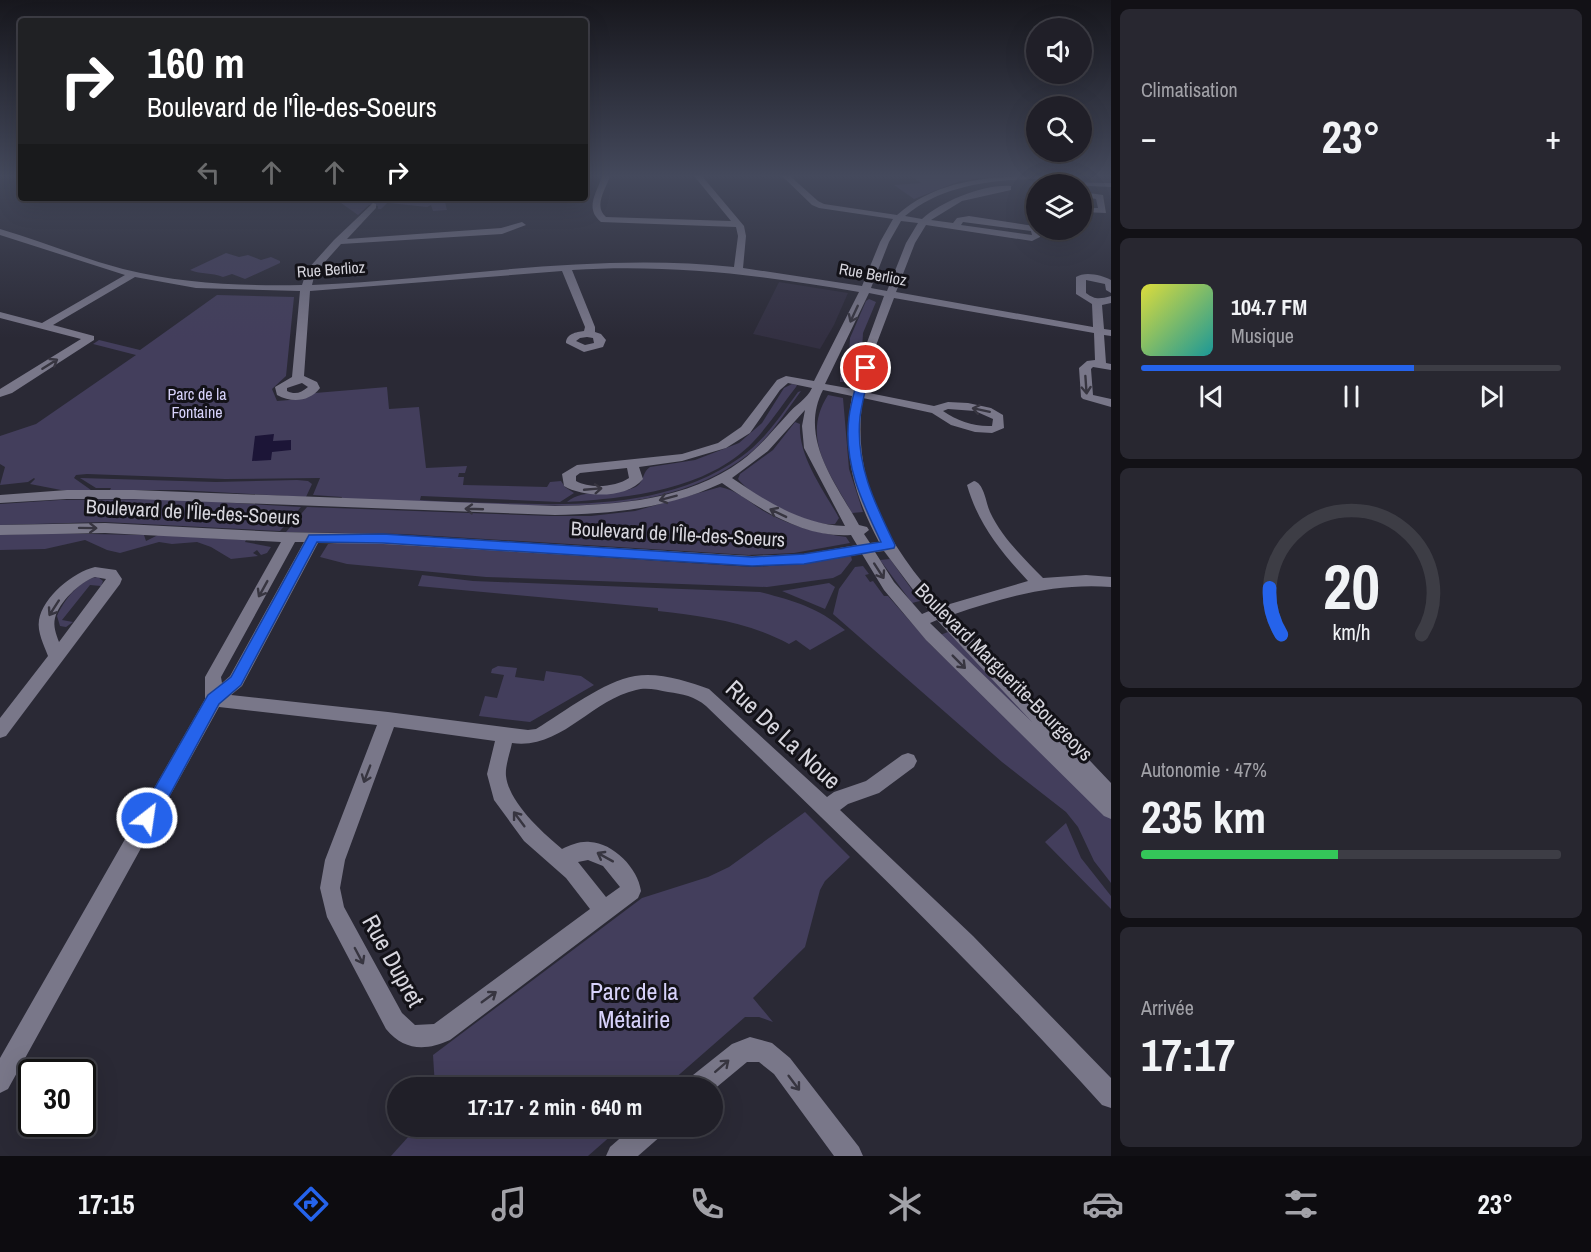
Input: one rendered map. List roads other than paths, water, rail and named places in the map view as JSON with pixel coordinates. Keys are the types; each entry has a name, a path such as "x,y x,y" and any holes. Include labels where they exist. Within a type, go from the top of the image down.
{"street":[{"path":"298,379 306,288 312,269 350,230"},
{"path":"338,242 506,230"},
{"path":"738,269 742,236 740,230"},
{"name":"Boulevard de l'Île-des-Soeurs","path":"0,499 57,495 159,494 364,505 575,511 616,508 680,495 723,478 764,450 816,390 892,230"},
{"path":"889,545 879,528 860,481 853,451 853,429 859,394 874,336 919,230"},
{"path":"980,230 1032,238 1036,237 1035,230"},
{"name":"Rue Berlioz","path":"1,233 132,275 216,287 306,288 566,268 656,264 738,269 1111,333"},
{"path":"566,268 590,327 590,334"},
{"path":"44,326 132,275"},
{"path":"1111,290 1107,280 1081,277 1082,295 1097,302 1111,299"},
{"path":"1097,302 1099,331 1106,366 1091,363 1085,366 1087,395 1092,399 1111,404"},
{"path":"0,315 86,335 90,339 6,392 0,393"},
{"path":"632,463 685,456 717,448 749,428 782,381 790,379 816,390 859,394 936,410"},
{"name":"Boulevard Marguerite-Bourgeoys","path":"816,390 808,426 810,448 855,531 895,594 918,621 1111,810"},
{"path":"723,478 766,507 789,518 820,528 855,531 879,528"},
{"path":"974,485 980,507 993,532 1038,582"},
{"name":"Boulevard de l'Île-des-Soeurs","path":"0,530 105,528 383,539 752,561 804,559 889,545"},
{"path":"214,700 213,677 291,537"},
{"path":"0,1081 214,700 236,681 313,538"},
{"name":"Boulevard Marguerite-Bourgeoys","path":"889,545 940,613 1111,796"},
{"path":"0,731 112,584 114,577 111,574 94,572 79,576 51,610 47,623 56,656"},
{"path":"918,621 1038,582 1074,579 1111,582"},
{"name":"Rue De La Noue","path":"214,700 388,719 528,738 536,737 629,684 649,682 686,687 703,694 1004,981 1111,1096"},
{"name":"Rue Dupret","path":"388,719 335,860 330,888 334,910 394,1021 402,1031 419,1038 439,1034 628,895 632,888 612,859 602,853 587,851 571,854 561,860"},
{"path":"505,736 496,774 499,789 531,835 561,860 604,912"},
{"path":"825,810 841,798 872,787 908,761"},
{"path":"710,1077 740,1052 750,1049 764,1051 782,1066 850,1156"},
{"path":"619,1156 641,1137"}],"park label":[{"name":"Parc de la Fontaine","path":"197,403"},
{"name":"Parc de la Métairie","path":"634,1006"}]}
